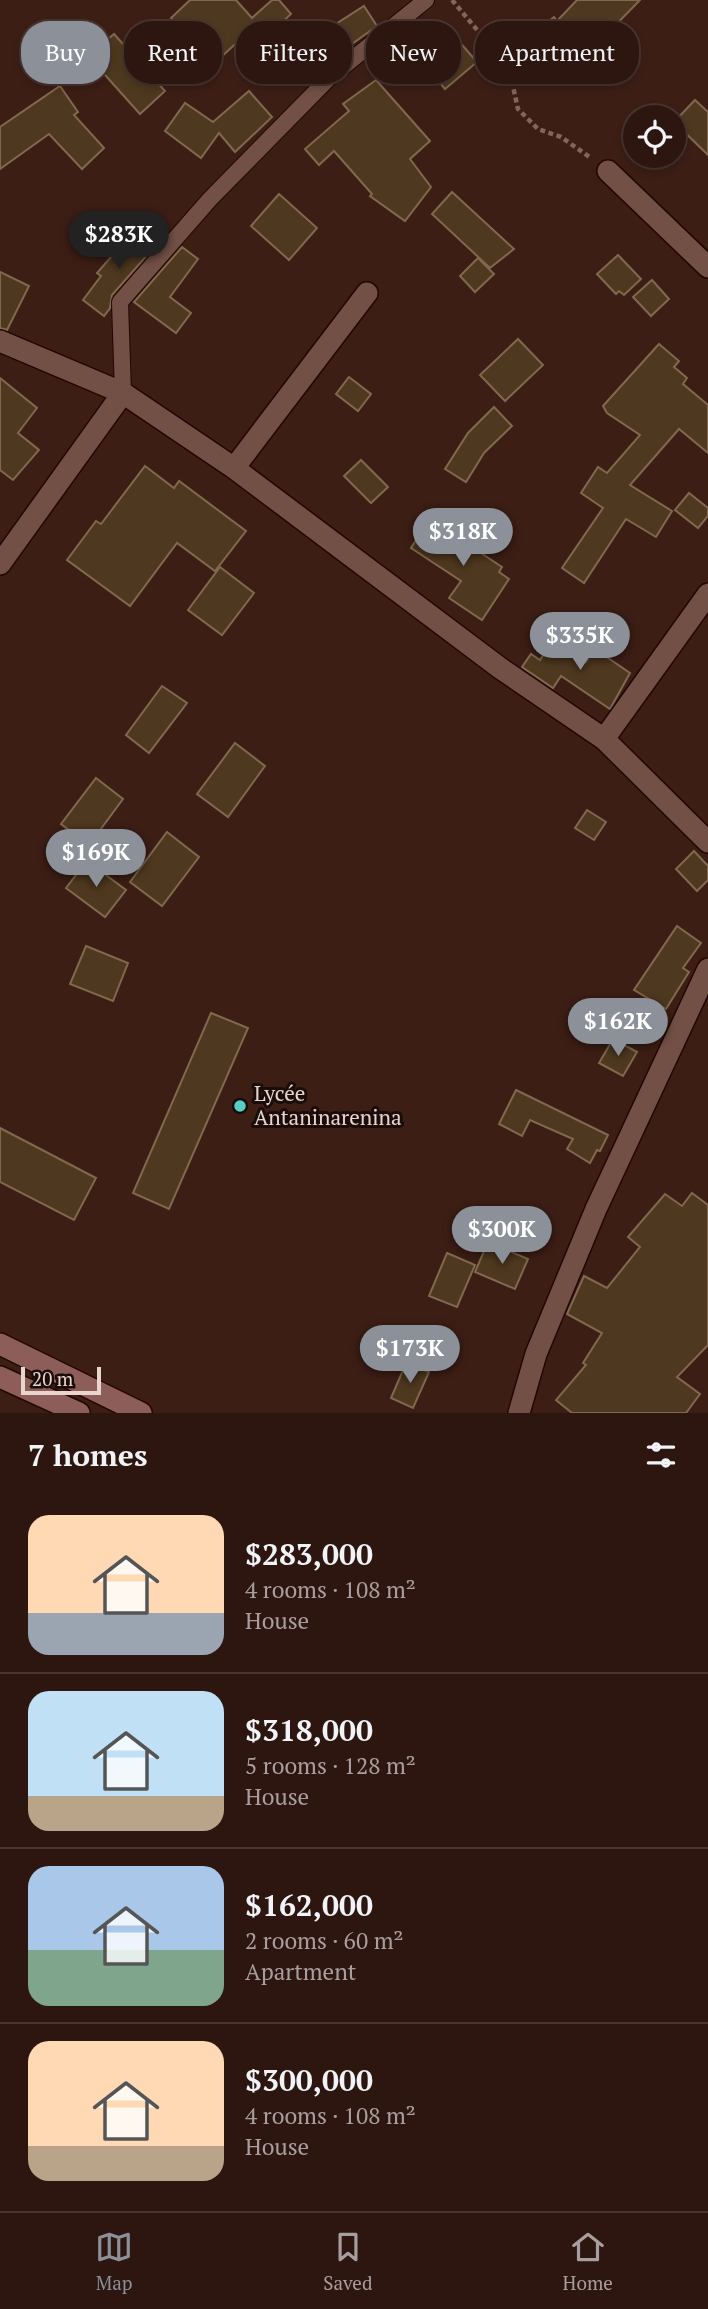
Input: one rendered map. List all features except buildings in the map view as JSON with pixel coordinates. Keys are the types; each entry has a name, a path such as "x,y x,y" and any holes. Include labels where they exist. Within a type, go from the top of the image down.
{"street":[{"path":"608,171 708,267"},
{"path":"234,468 367,293"},
{"path":"0,341 123,393 234,468 500,668 604,739 708,842"},
{"path":"0,565 123,393"},
{"path":"604,739 708,594"},
{"path":"519,1413 536,1354 596,1209 708,969"},
{"path":"0,1344 141,1413"},
{"path":"0,1377 79,1413"}],"lane":[{"path":"123,393 120,302 210,199 329,78 426,0"}],"path":[{"path":"452,0 509,68 518,109 538,129 561,138 608,171"}],"place":[{"name":"Lycée Antaninarenina","path":"240,1106"}]}
